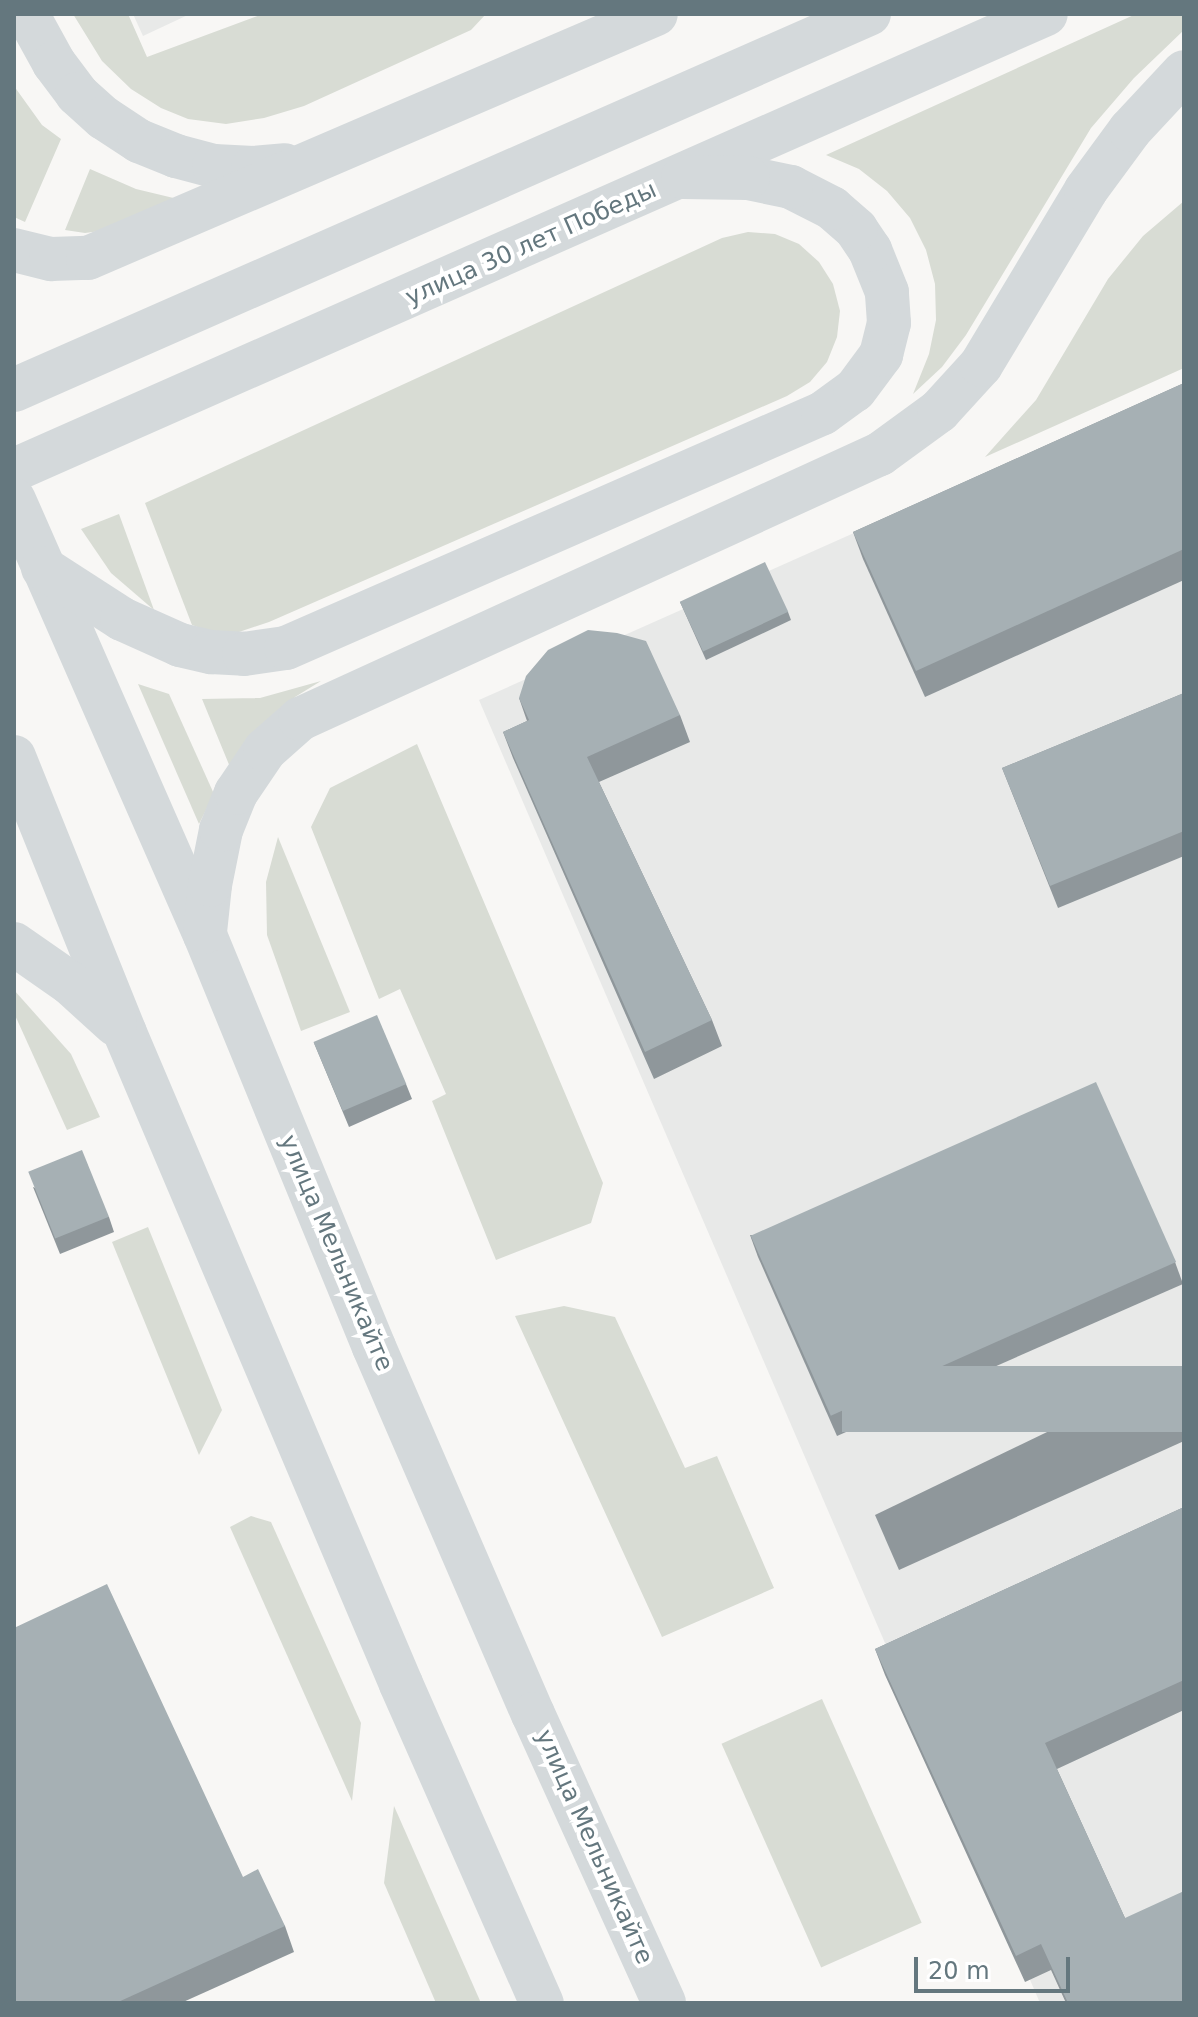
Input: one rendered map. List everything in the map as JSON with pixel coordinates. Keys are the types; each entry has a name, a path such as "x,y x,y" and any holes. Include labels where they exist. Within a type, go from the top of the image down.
{"street":[{"path":"27,14 54,63 77,94 104,118 139,141 176,156 214,166 279,166 330,155"},
{"path":"14,250 51,259 88,258 656,14"},
{"path":"14,390 869,14"},
{"name":"улица 30 лет Победы","path":"14,470 1046,14"},
{"path":"205,935 210,885 221,830 244,782 265,750 300,719 880,454 939,411 981,365 1086,190 1130,130 1184,72"},
{"path":"43,568 122,619 180,645 244,654 286,648 823,413 855,390 881,355 889,323 887,292 870,250 856,229 832,208 791,187 748,178 683,177"},
{"name":"улица Мельникайте","path":"14,500 205,935 374,1347 533,1714 664,2003"},
{"path":"14,757 125,1033 401,1684 542,2003"},
{"path":"14,944 70,983 125,1033"}],"shaded area":[{"path":"73,14 128,14 147,57 263,14 486,14 471,30 304,106 264,118 226,124 188,119 161,108 131,89 102,61"},
{"path":"133,14 190,14 143,36"},
{"path":"1136,14 1184,14 1184,30 1134,78 1091,128 966,335 942,367 913,394 929,354 936,320 935,284 926,250 910,218 887,191 859,169 826,155"},
{"path":"14,86 42,125 61,139 25,222 14,217"},
{"path":"90,169 136,189 186,201 108,230 85,233 65,230"},
{"path":"1184,201 1184,368 985,457 1036,400 1108,279 1143,236"},
{"path":"748,232 775,234 799,244 819,262 833,284 840,311 837,337 827,362 810,382 787,396 269,622 236,633 211,632 192,625 145,503 722,238"},
{"path":"1184,386 1184,2003 1040,2003 479,700"},
{"path":"119,514 154,610 111,573 81,529"},
{"path":"321,681 295,697 230,767 202,699 260,698"},
{"path":"138,684 169,694 214,794 199,824"},
{"path":"417,744 603,1183 591,1223 496,1260 432,1101 446,1094 400,989 379,999 311,827 330,788"},
{"path":"278,837 350,1012 301,1031 267,935 266,882"},
{"path":"14,990 71,1054 100,1117 67,1130 14,1013"},
{"path":"148,1227 222,1410 199,1455 112,1242"},
{"path":"564,1306 615,1317 685,1468 717,1456 774,1588 662,1637 515,1316"},
{"path":"251,1516 271,1522 361,1723 352,1801 230,1527"},
{"path":"822,1699 922,1923 821,1968 722,1744"},
{"path":"394,1806 481,2003 436,2003 384,1883"}],"building":[{"path":"1184,383 1184,549 916,671 853,532"},
{"path":"765,562 788,612 703,652 680,602"},
{"path":"588,630 617,633 646,641 680,715 587,757 712,1020 645,1052 503,732 529,720 519,698 526,676 548,650"},
{"path":"1184,693 1184,831 1050,886 1002,768"},
{"path":"377,1015 406,1084 343,1111 313,1042"},
{"path":"1096,1082 1176,1262 831,1416 751,1236"},
{"path":"82,1150 109,1217 55,1238 28,1172"},
{"path":"842,1366 1184,1366 1184,1432 842,1432"},
{"path":"1184,1507 1184,1680 1045,1743 1125,1918 1184,1891 1184,2003 1068,2003 1041,1944 1016,1956 875,1649"},
{"path":"107,1584 243,1877 258,1869 285,1926 116,2003 14,2003 14,1628"}]}
